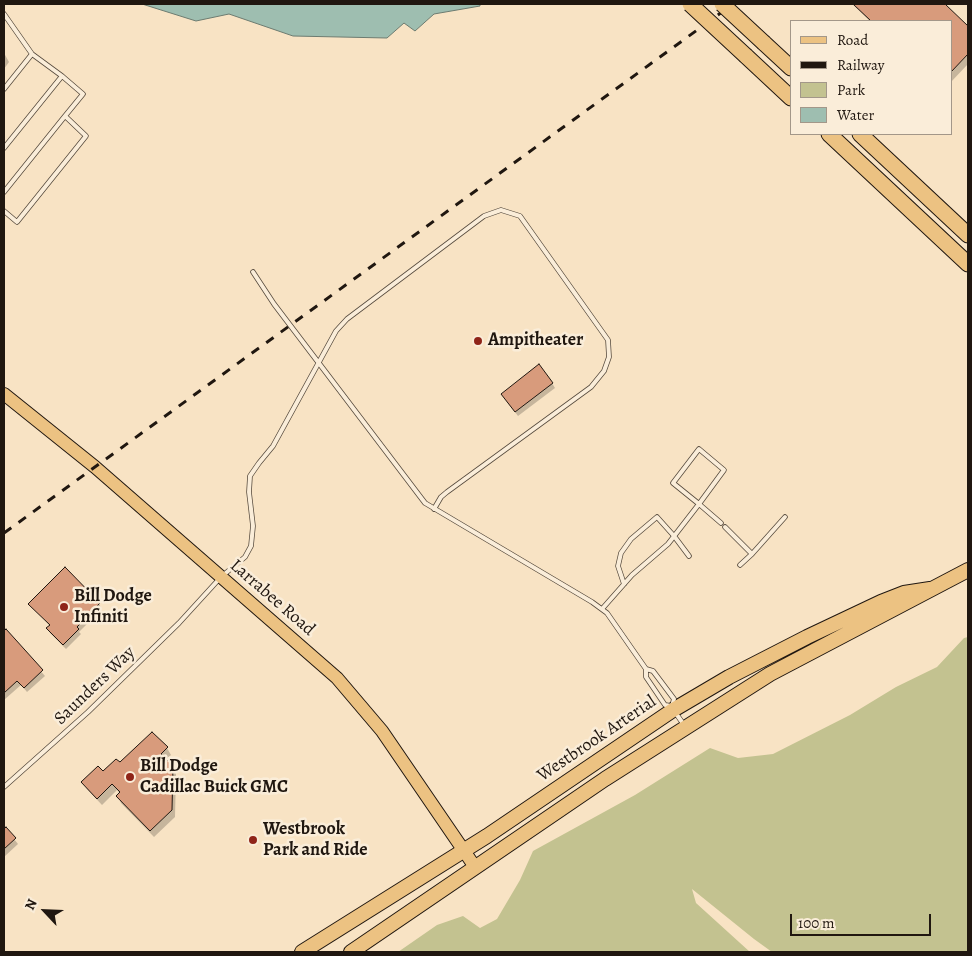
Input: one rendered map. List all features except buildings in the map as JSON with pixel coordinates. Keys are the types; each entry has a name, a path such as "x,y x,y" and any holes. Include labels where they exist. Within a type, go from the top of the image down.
{"highway":[{"path":"690,4 790,97"},
{"path":"722,4 790,67"},
{"path":"830,135 968,264"},
{"path":"861,135 968,236"},
{"name":"Westbrook Arterial","path":"351,952 605,780 770,674 968,570"},
{"name":"Westbrook Arterial","path":"302,952 464,851 672,708 807,636 904,593 930,589"}],"main road":[{"name":"Larrabee Road","path":"4,394 95,467 337,678 382,731 475,867"}],"lane":[{"path":"4,14 32,54 83,94 4,192"},
{"path":"4,89 32,54"},
{"path":"4,148 62,76"},
{"path":"4,211 17,222 86,136 65,116"},
{"name":"Saunders Way","path":"4,787 56,741 149,653 221,577 245,557 251,546 253,526 249,492 250,476 273,446 336,331 347,319 484,216 501,210 520,216 608,340 609,357 604,371 591,387 447,492 441,497 434,509"},
{"path":"253,272 274,304 425,503 607,613 646,669 646,677 665,705 672,708 686,728"},
{"path":"602,609 624,584 654,558 674,536 699,504 724,470 699,449 673,483 699,504 721,523"},
{"path":"624,584 618,566 621,553 631,539 657,517 689,556"},
{"path":"740,565 785,517"},
{"path":"725,527 752,554"},
{"path":"646,669 653,671 674,700 672,708"}],"green space":[{"path":"968,637 968,952 772,952 692,889 696,903 750,952 398,952 437,925 463,916 480,928 497,919 520,880 533,851 635,795 710,748 738,758 773,754 850,715 896,687 937,667 964,638"}],"water":[{"path":"142,4 480,4 480,6 434,14 415,31 404,23 387,38 293,36 229,14 196,21"}],"railway":[{"path":"4,533 733,4"}],"place":[{"name":"Ampitheater","path":"478,341"},
{"name":"Bill Dodge Infiniti","path":"64,607"},
{"name":"Bill Dodge Cadillac Buick GMC","path":"130,777"},
{"name":"Westbrook Park and Ride","path":"253,840"}]}
